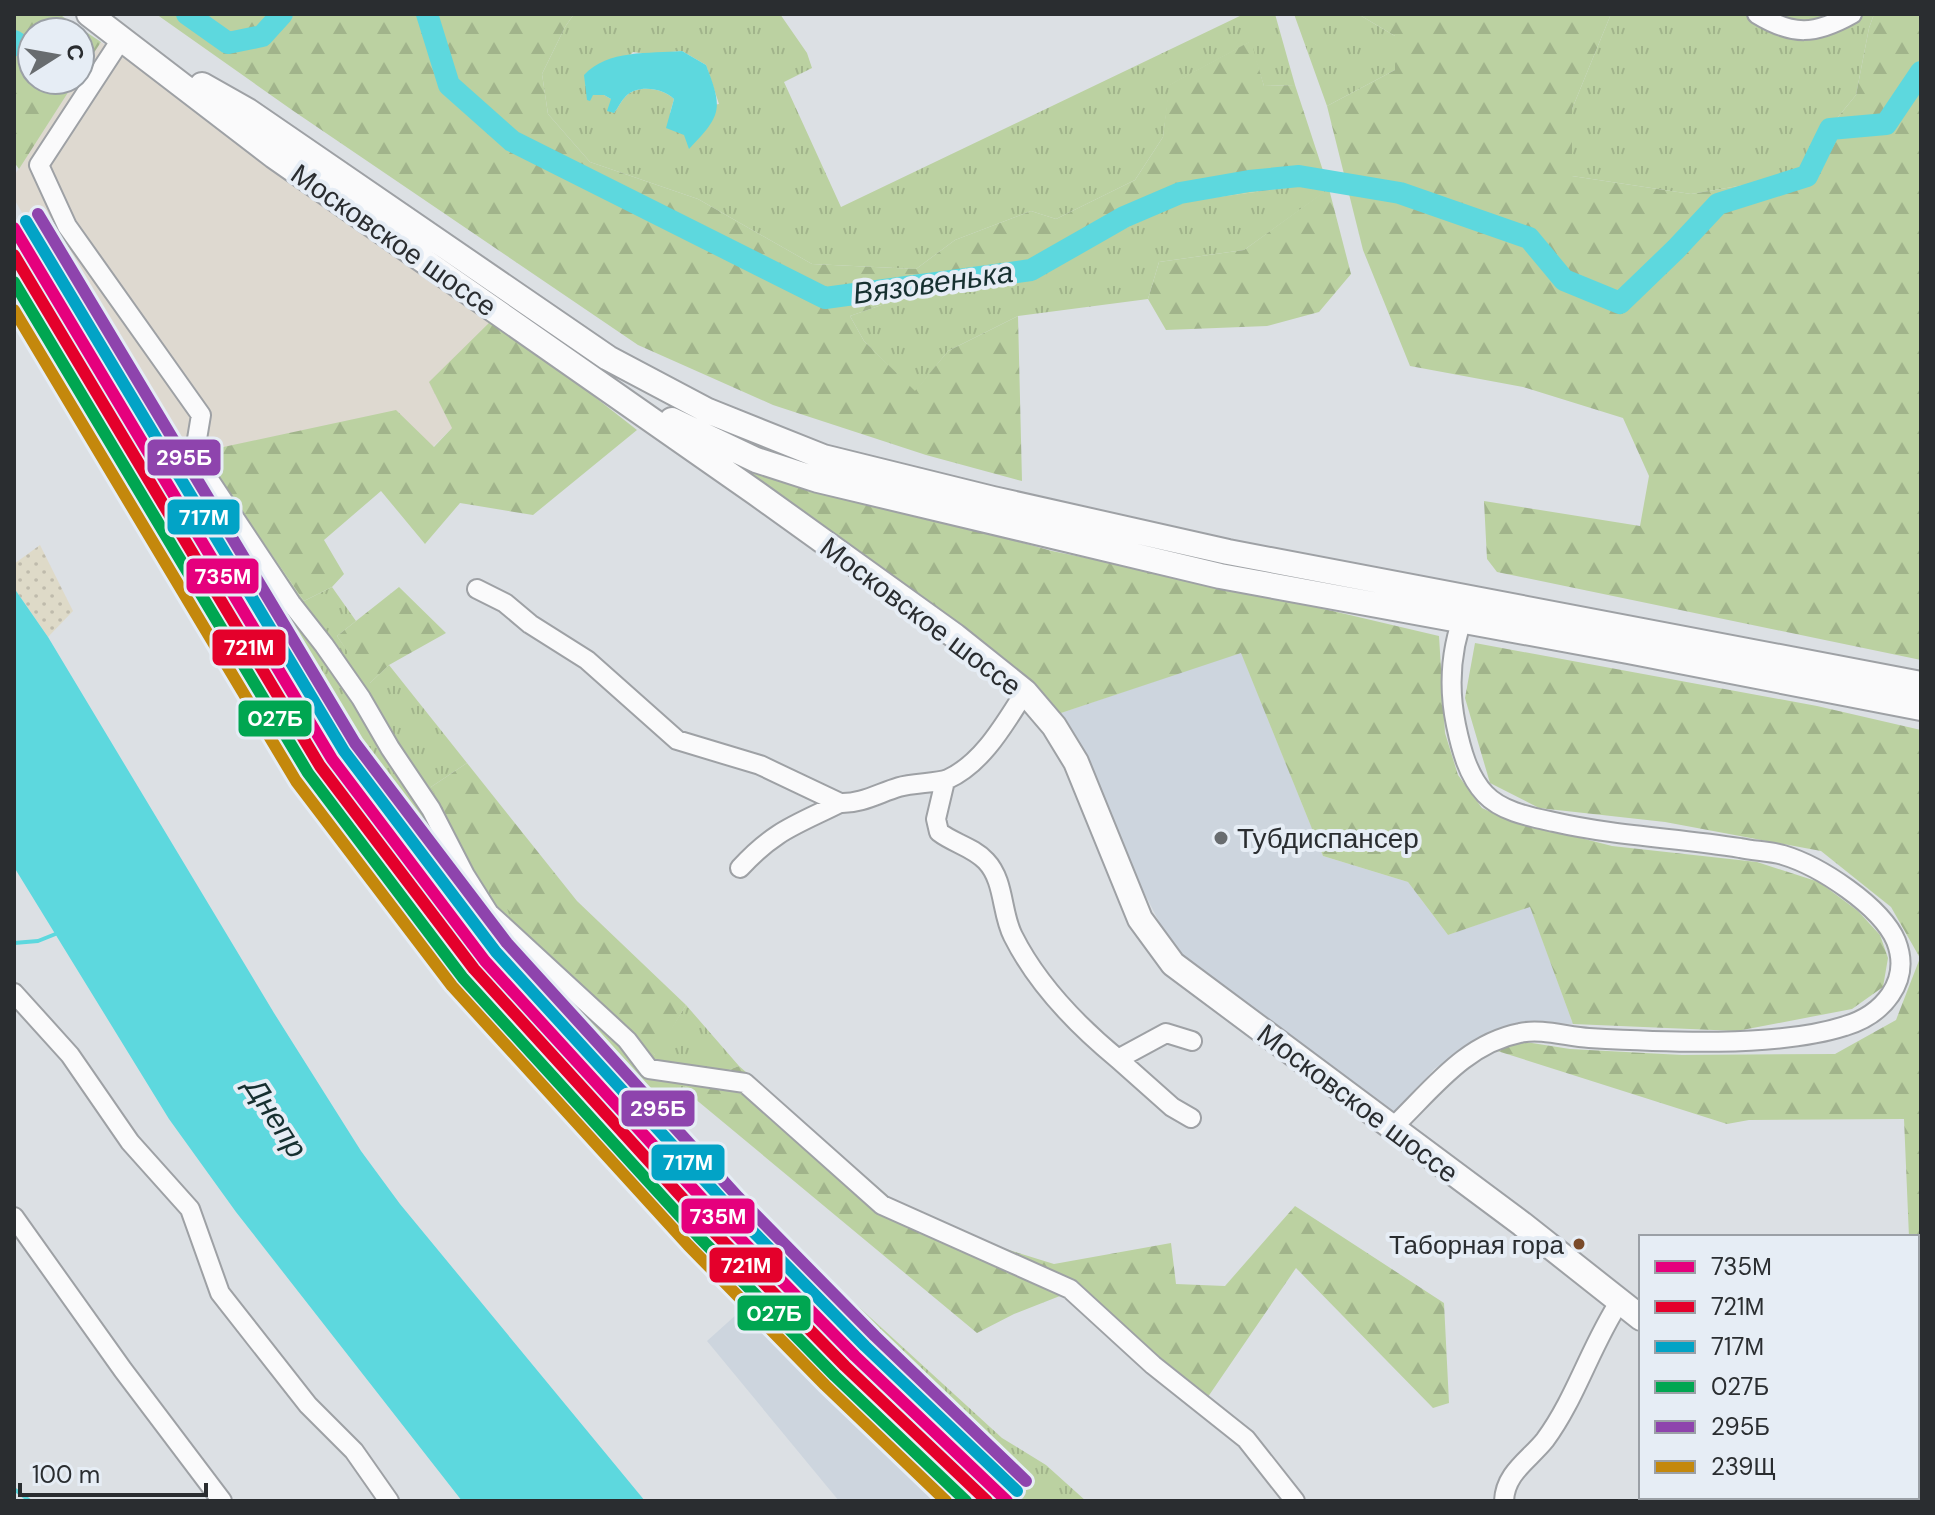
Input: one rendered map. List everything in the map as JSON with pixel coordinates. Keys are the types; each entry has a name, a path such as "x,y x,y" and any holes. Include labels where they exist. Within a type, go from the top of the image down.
{"main road":[{"name":"Московское шоссе","path":"89,14 274,156 793,520 955,636 1025,692 1054,726 1076,762 1140,919 1173,964 1522,1224 1639,1315"},
{"path":"126,41 248,111 608,358 708,411 823,457 1228,552 1921,684"},
{"path":"575,369 711,441 756,460 818,480 1220,576 1921,708"}],"street":[{"path":"1757,14 1771,23 1799,32 1825,28 1852,14"},
{"path":"126,41 39,165 67,226 201,415 194,457 291,603 361,698 431,809 465,875 489,913 627,1040 649,1069 745,1083 882,1205 1070,1289 1153,1365 1246,1439 1295,1501"},
{"path":"477,589 505,603 530,624 587,660 677,740 760,765 840,803 852,804 920,782 945,781 995,739 1025,692"},
{"path":"1392,1128 1451,1068 1488,1044 1523,1032 1589,1038 1730,1041 1794,1036 1845,1027 1875,1013 1893,994 1901,970 1896,942 1880,917 1861,899 1827,876 1785,856 1704,842 1596,831 1506,809 1485,795 1467,764 1452,704 1454,645 1470,597"},
{"path":"945,781 936,819 939,832 987,862 998,882 1012,934 1024,954 1087,1034 1172,1107 1191,1118"},
{"path":"740,868 763,843 782,830 840,803"},
{"path":"14,993 70,1055 130,1142 190,1209 220,1293 308,1405 354,1451 389,1501"},
{"path":"1118,1059 1166,1033 1192,1041"},
{"path":"14,1217 123,1370 222,1501"},
{"path":"1504,1501 1507,1484 1521,1463 1543,1442 1561,1415 1620,1301"}],"shaded area":[{"path":"101,42 494,318 452,428 433,447 396,411 169,459 14,199 14,176 66,96 96,96 96,50"},
{"path":"1241,652 1323,856 1408,882 1448,935 1530,906 1573,1024 1520,1022 1486,1037 1434,1069 1394,1116 1254,1014 1173,949 1132,869 1097,779 1058,714"},
{"path":"786,1270 1025,1501 839,1501 707,1341"}],"green space":[{"path":"14,14 59,14 62,16 16,16 16,96 66,96 19,169 14,162"},
{"path":"156,14 574,14 542,74 548,114 590,162 698,199 812,264 916,269 955,240 1031,211 1056,219 1135,180 1163,137 1169,85 1251,41 1264,86 1295,85 1329,189 1351,274 1319,312 1267,326 1166,330 1148,299 1159,262 1244,250 1328,189 1299,186 1181,202 1079,250 1034,277 896,300 850,316 864,341 915,391 948,351 1018,316 1022,481 926,455 773,405 638,345"},
{"path":"574,14 780,14 807,53 812,68 784,82 841,207 1244,14 1275,14 1295,85 1264,86 1250,42 1170,85 1163,137 1135,180 1056,219 1031,211 955,240 916,269 812,264 698,199 590,162 548,114 542,74","holes":["682,51 706,65 719,104 670,113 674,99 664,92 644,89 631,92 614,113 611,99 593,95 633,52"]},
{"path":"1294,14 1358,14 1395,36 1395,70 1327,106"},
{"path":"1358,14 1611,14 1572,109 1572,176 1691,194 1804,175 1829,128 1856,95 1874,14 1921,14 1921,660 1497,572 1487,559 1484,501 1640,526 1649,476 1623,418 1523,387 1410,366 1363,250 1327,106 1395,70 1395,36"},
{"path":"1611,14 1874,14 1856,95 1829,128 1804,175 1691,194 1572,176 1572,109"},
{"path":"1299,186 1329,189 1244,250 1159,262 1148,299 1018,316 948,351 915,392 864,341 850,316 896,300 1034,277 1079,250 1181,202"},
{"path":"494,318 637,430 533,515 460,503 425,544 381,491 324,540 344,574 332,587 304,601 200,452 396,410 434,447 452,428 429,382"},
{"path":"200,452 304,601 332,587 356,621 337,636 370,683 389,665 467,763 431,787 655,1055 686,1005 739,1066 682,1088 664,1110 800,1253 1002,1438 1046,1465 1086,1501 1025,1501 786,1270 490,949 354,764 169,459"},
{"path":"713,458 1052,551 1244,590 1439,636 1445,733 1458,775 1482,808 1506,819 1612,846 1757,862 1819,882 1858,911 1880,935 1888,958 1883,987 1852,1009 1737,1031 1573,1024 1530,907 1448,935 1408,882 1323,856 1241,653 1058,714"},
{"path":"399,587 446,633 389,665 369,684 337,636"},
{"path":"1475,643 1817,706 1921,730 1921,1240 1919,1235 1909,1235 1904,1119 1749,1120 1727,1124 1491,1049 1520,1041 1570,1049 1682,1055 1835,1054 1896,1020 1920,958 1891,907 1821,851 1665,822 1539,808 1490,783 1465,698"},
{"path":"467,763 577,901 686,1005 656,1056 490,892 431,787"},
{"path":"739,1066 894,1201 980,1241 1054,1264 1171,1243 1176,1284 1225,1286 1295,1206 1444,1303 1449,1403 1433,1408 1296,1268 1199,1410 1065,1294 977,1333 682,1088"}],"sand":[{"path":"40,545 73,611 48,637 14,588 14,564"}],"water":[{"path":"682,51 706,65 717,102 708,128 689,149 684,135 666,128 674,99 664,92 644,89 631,92 614,113 607,111 611,99 604,95 593,95 590,101 587,100 584,75 605,61 630,54"},
{"name":"Днепр","path":"14,588 48,637 274,1013 361,1151 400,1204 645,1501 462,1501 236,1212 169,1119 14,867"}],"waterway":[{"name":"Вязовенька","path":"187,14 228,43 262,36 282,14"},
{"name":"Вязовенька","path":"427,14 449,85 512,141 825,298 1031,270 1124,217 1180,193 1299,176 1400,193 1529,238 1564,280 1620,303 1718,204 1807,176 1830,129 1886,124 1921,72"},
{"path":"14,943 38,941 58,933"},
{"path":"14,1489 30,1501"}],"transit line":[{"name":"295Б","path":"38,214 355,743 507,943 738,1197 875,1336 1026,1481"},
{"name":"717М","path":"26,221 344,751 496,952 728,1206 865,1346 1017,1491"},
{"name":"735М","path":"14,228 332,759 485,961 718,1216 855,1356 1007,1501"},
{"name":"721М","path":"14,255 320,766 474,969 708,1226 845,1366 987,1501"},
{"name":"027Б","path":"14,282 308,773 463,978 698,1236 835,1376 966,1501"},
{"name":"239Щ","path":"14,310 296,781 452,986 688,1245 825,1385 946,1501"}],"place":[{"name":"Тубдиспансер","path":"1221,838"},
{"name":"Таборная гора","path":"1579,1244"}]}
